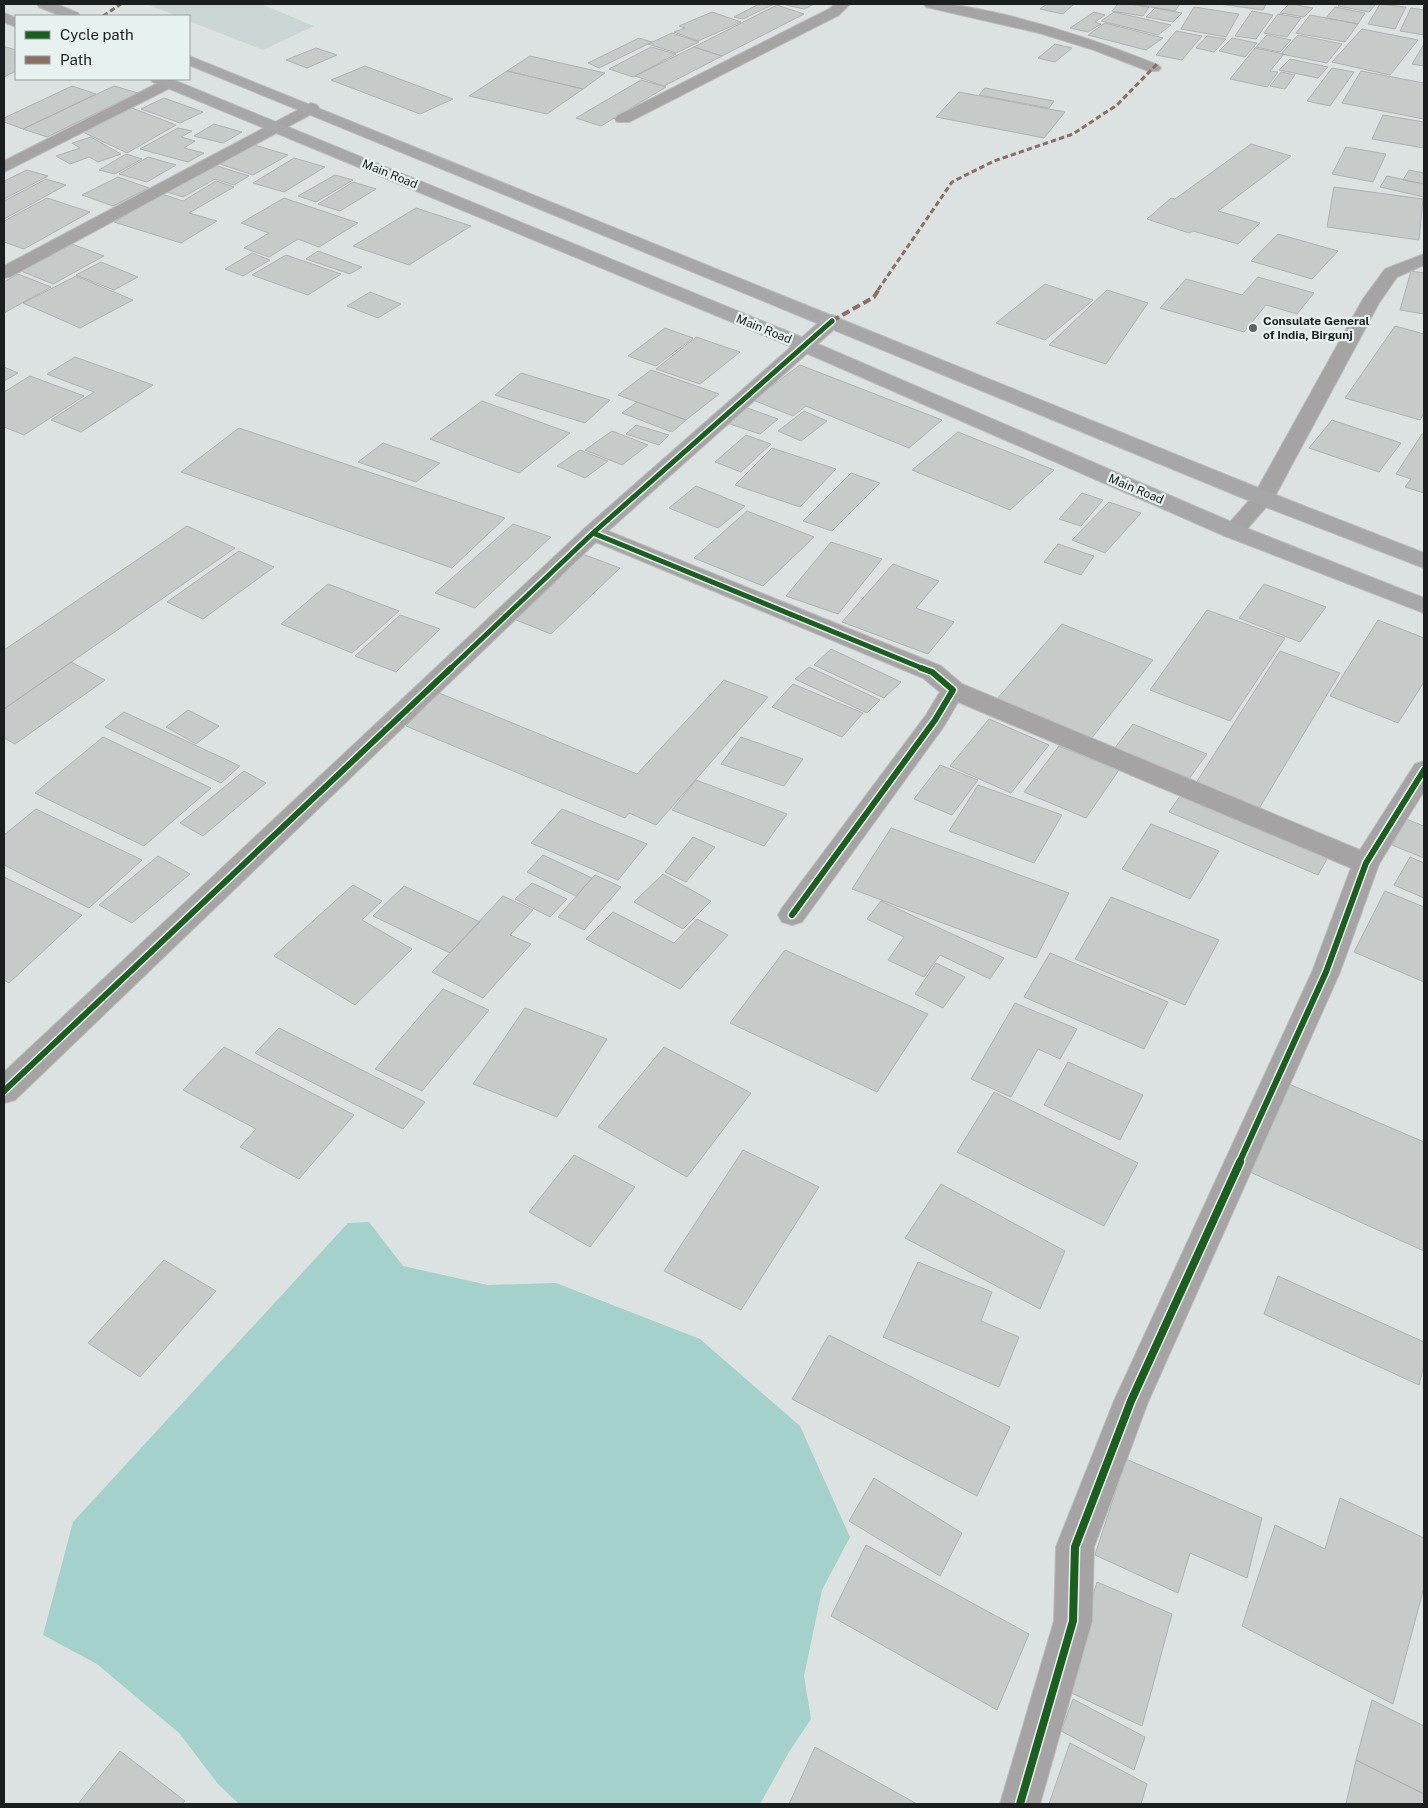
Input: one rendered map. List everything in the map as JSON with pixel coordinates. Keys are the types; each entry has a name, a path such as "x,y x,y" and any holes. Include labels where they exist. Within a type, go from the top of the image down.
{"main road":[{"path":"44,4 71,15"},
{"path":"190,60 311,108 1263,498 1424,561"},
{"name":"Main Road","path":"163,81 804,345 1233,531 1424,606"}],"street":[{"path":"624,119 834,12 843,4"},
{"path":"932,4 968,10 1048,31 1106,48 1153,68"},
{"path":"4,166 163,81"},
{"path":"4,273 277,128 311,108"},
{"path":"1233,531 1263,498 1370,303 1391,273 1424,259"},
{"path":"4,1091 593,533 832,321"},
{"path":"593,533 932,672 953,690 1366,863"},
{"path":"792,914 935,720 953,690"},
{"path":"1020,1804 1073,1621 1075,1547 1131,1401 1326,972 1366,863 1424,770"}],"shaded area":[{"path":"146,4 261,4 314,26 263,50 190,21 190,15 175,15"}],"water":[{"path":"369,1222 403,1266 488,1285 556,1283 700,1339 800,1426 850,1537 822,1590 804,1676 811,1719 789,1752 760,1804 239,1804 218,1784 179,1733 97,1664 43,1635 73,1522 348,1223"}],"building":[{"path":"759,4 774,4 743,19 734,17"},
{"path":"814,4 804,9 786,5"},
{"path":"1047,4 1074,4 1063,14 1040,9"},
{"path":"1118,4 1149,7 1143,16 1112,11"},
{"path":"1140,4 1180,4 1175,11"},
{"path":"1219,4 1266,4 1263,10"},
{"path":"1289,4 1313,8 1304,17 1280,13"},
{"path":"1340,4 1376,4 1369,12 1338,6"},
{"path":"1380,4 1406,7 1395,29 1368,24"},
{"path":"777,5 804,14 722,56 694,47"},
{"path":"1194,7 1239,14 1226,37 1181,29"},
{"path":"1335,7 1365,13 1358,24 1326,18"},
{"path":"1155,8 1182,13 1173,22 1146,17"},
{"path":"1411,8 1424,10 1424,35 1400,31"},
{"path":"1252,11 1273,15 1256,39 1235,36"},
{"path":"712,12 741,22 698,41 674,32 685,28 679,26"},
{"path":"1094,12 1105,15 1095,22 1101,24 1088,32 1070,28"},
{"path":"1114,12 1171,25 1158,35 1101,21"},
{"path":"1278,14 1301,18 1287,37 1264,33"},
{"path":"1310,15 1358,24 1345,42 1296,33"},
{"path":"1105,23 1163,38 1146,50 1088,35"},
{"path":"1362,29 1418,40 1390,75 1332,62"},
{"path":"1176,31 1202,36 1182,60 1156,55"},
{"path":"672,33 699,42 676,53 648,44"},
{"path":"1267,35 1291,40 1280,52 1256,47"},
{"path":"1298,35 1342,44 1327,63 1281,54"},
{"path":"1207,36 1226,39 1214,52 1196,48"},
{"path":"639,38 652,42 599,68 588,63"},
{"path":"1232,38 1257,43 1245,57 1219,51"},
{"path":"1055,44 1072,48 1055,62 1038,58"},
{"path":"1424,44 1424,66 1412,64"},
{"path":"651,47 676,54 633,77 609,69"},
{"path":"694,47 722,56 664,86 635,76"},
{"path":"4,48 15,50 15,72 4,77"},
{"path":"316,48 337,55 307,68 286,60"},
{"path":"1255,48 1284,54 1270,71 1278,72 1267,87 1230,79"},
{"path":"530,56 605,73 583,89 507,71"},
{"path":"1290,59 1328,67 1318,78 1279,70"},
{"path":"365,66 453,99 420,114 331,80"},
{"path":"1332,68 1354,72 1330,106 1307,101"},
{"path":"507,71 583,89 547,114 469,96"},
{"path":"1361,71 1424,83 1424,119 1342,103"},
{"path":"1281,72 1295,75 1285,89 1270,86"},
{"path":"641,80 666,87 601,126 576,118"},
{"path":"72,86 96,94 23,129 4,122 4,118"},
{"path":"114,86 138,93 47,137 23,129"},
{"path":"985,88 1054,101 1049,108 979,95"},
{"path":"959,92 1065,112 1044,138 936,117"},
{"path":"164,98 203,112 180,123 141,109"},
{"path":"132,108 176,125 127,153 83,132"},
{"path":"1383,115 1424,122 1424,148 1372,139"},
{"path":"214,124 242,132 223,143 194,136"},
{"path":"178,128 192,131 181,137 195,141 184,148 204,153 188,162 140,149"},
{"path":"91,137 121,154 98,162 89,157 70,164 56,156 80,148 72,143"},
{"path":"251,144 288,155 253,175 217,163"},
{"path":"1251,144 1291,156 1218,211 1260,223 1238,244 1193,231 1189,233 1147,219 1171,198 1175,199"},
{"path":"1346,147 1386,154 1373,182 1332,174"},
{"path":"126,154 142,159 115,174 99,170"},
{"path":"148,157 176,165 147,182 119,174"},
{"path":"294,158 325,167 284,192 253,183"},
{"path":"214,165 249,176 234,185 215,179 183,197 167,192"},
{"path":"27,170 48,176 4,199 4,181"},
{"path":"1409,170 1424,173 1424,184 1403,180"},
{"path":"335,175 353,180 316,202 298,196"},
{"path":"1387,176 1424,184 1424,197 1380,187"},
{"path":"118,177 149,188 113,206 82,195"},
{"path":"46,179 66,185 4,219 4,201"},
{"path":"216,181 234,187 189,213 217,221 181,243 114,222 162,194 183,201"},
{"path":"353,182 376,189 340,211 318,204"},
{"path":"1334,187 1423,199 1419,240 1327,227"},
{"path":"47,198 90,212 24,249 4,242 4,221"},
{"path":"284,198 358,223 319,247 298,239 269,257 244,248 269,233 241,223"},
{"path":"416,208 471,226 409,265 353,246"},
{"path":"1278,234 1338,251 1312,279 1251,261"},
{"path":"72,244 104,256 53,284 21,271"},
{"path":"318,251 362,267 350,274 306,259"},
{"path":"252,253 270,260 243,276 225,269"},
{"path":"286,255 341,274 308,295 252,275"},
{"path":"101,262 138,277 114,290 76,275"},
{"path":"1411,271 1424,273 1424,314 1400,310"},
{"path":"18,274 51,287 4,313 4,282"},
{"path":"76,276 133,300 80,328 23,303"},
{"path":"1258,277 1314,293 1297,314 1266,305 1244,332 1160,308 1186,279 1242,295"},
{"path":"1045,284 1093,300 1045,340 996,323"},
{"path":"1107,290 1148,303 1106,364 1049,345"},
{"path":"370,292 401,304 378,318 347,306"},
{"path":"1395,326 1424,334 1424,413 1420,420 1345,398"},
{"path":"665,328 693,338 656,366 628,356"},
{"path":"696,337 740,352 700,384 656,369"},
{"path":"75,357 153,385 81,432 51,420 94,392 47,374"},
{"path":"800,365 942,420 909,448 806,406 793,416 753,400"},
{"path":"4,367 18,373 4,381"},
{"path":"651,370 719,394 686,420 618,395"},
{"path":"521,373 610,400 585,423 495,395"},
{"path":"30,376 84,396 24,435 4,427 4,392"},
{"path":"482,401 570,433 519,473 430,439"},
{"path":"637,402 686,420 672,432 622,413"},
{"path":"742,406 778,419 760,434 724,422"},
{"path":"804,411 827,421 801,441 778,431"},
{"path":"1332,420 1401,443 1379,472 1309,448"},
{"path":"636,425 669,435 659,445 626,434"},
{"path":"239,428 505,518 452,568 181,472"},
{"path":"612,431 648,445 622,465 585,450"},
{"path":"958,432 1054,470 1010,510 912,470"},
{"path":"1422,434 1424,434 1424,493 1405,487 1411,479 1396,474"},
{"path":"746,435 771,444 741,472 715,462"},
{"path":"383,443 440,463 416,482 358,462"},
{"path":"772,448 836,469 800,507 735,485"},
{"path":"580,450 608,461 585,478 557,466"},
{"path":"851,473 880,483 832,531 803,521"},
{"path":"696,486 745,506 718,528 669,508"},
{"path":"1082,493 1103,500 1081,526 1059,519"},
{"path":"1109,502 1141,513 1105,553 1072,540"},
{"path":"747,511 814,537 763,586 694,558"},
{"path":"513,524 551,537 475,608 435,593"},
{"path":"187,526 235,548 4,709 4,650"},
{"path":"831,542 882,559 838,614 786,596"},
{"path":"1058,544 1094,556 1081,575 1044,562"},
{"path":"239,551 274,567 203,619 167,602"},
{"path":"577,552 620,568 551,634 506,616"},
{"path":"893,564 939,581 916,608 954,622 928,654 842,622"},
{"path":"328,584 399,611 352,653 281,624"},
{"path":"1264,584 1326,607 1300,642 1239,618"},
{"path":"1207,610 1285,638 1230,721 1150,690"},
{"path":"400,615 440,629 396,672 355,656"},
{"path":"1378,620 1424,638 1424,682 1398,723 1330,696"},
{"path":"1062,624 1153,660 1091,739 997,699"},
{"path":"831,649 901,682 884,698 814,665"},
{"path":"1280,651 1340,673 1257,812 1194,786"},
{"path":"71,662 105,680 15,744 4,738 4,709"},
{"path":"809,667 880,700 867,713 795,679"},
{"path":"724,680 768,697 656,825 629,813 625,818 406,726 439,693 637,774"},
{"path":"793,684 863,713 842,737 772,707"},
{"path":"188,710 219,726 196,744 166,727"},
{"path":"124,712 240,766 221,783 105,727"},
{"path":"989,719 1049,745 1011,793 950,766"},
{"path":"1133,724 1207,754 1188,780 1114,749"},
{"path":"103,737 211,788 144,846 35,793"},
{"path":"741,737 803,759 784,786 721,764"},
{"path":"1059,746 1119,770 1086,818 1024,792"},
{"path":"940,765 978,780 952,815 914,799"},
{"path":"244,771 266,783 203,836 180,823"},
{"path":"696,780 787,814 764,846 672,810"},
{"path":"978,785 1062,815 1034,863 949,831"},
{"path":"1185,789 1332,850 1318,875 1169,812"},
{"path":"36,809 142,860 89,908 4,865 4,835"},
{"path":"562,809 647,844 618,880 531,843"},
{"path":"1406,819 1424,826 1424,858 1392,845"},
{"path":"1151,824 1219,851 1190,899 1122,869"},
{"path":"891,828 1069,893 1036,958 852,889"},
{"path":"693,837 715,847 686,882 665,872"},
{"path":"543,855 592,878 576,896 527,872"},
{"path":"158,856 190,874 132,923 99,905"},
{"path":"1410,857 1424,863 1424,898 1394,885"},
{"path":"663,874 711,901 683,929 634,902"},
{"path":"595,875 621,887 584,930 558,917"},
{"path":"4,877 82,915 9,983 4,980"},
{"path":"532,883 567,899 550,917 515,899"},
{"path":"353,885 382,901 362,920 412,949 355,1005 274,956"},
{"path":"404,886 480,922 450,953 373,916"},
{"path":"1385,891 1424,907 1424,982 1354,952"},
{"path":"503,896 533,910 510,935 531,944 483,998 432,972"},
{"path":"1111,897 1219,940 1185,1005 1075,959"},
{"path":"881,901 1004,958 990,979 940,955 924,977 888,960 904,937 867,919"},
{"path":"613,912 674,943 697,919 728,935 680,989 586,939"},
{"path":"785,950 928,1014 877,1092 730,1023"},
{"path":"1050,953 1168,1002 1144,1049 1024,997"},
{"path":"936,963 965,977 943,1008 915,994"},
{"path":"443,989 489,1010 422,1091 375,1069"},
{"path":"1015,1003 1077,1029 1060,1059 1038,1049 1011,1097 971,1079"},
{"path":"525,1008 607,1039 557,1117 473,1084"},
{"path":"279,1028 425,1102 403,1129 255,1053"},
{"path":"224,1047 354,1115 299,1179 240,1147 256,1129 183,1090"},
{"path":"664,1047 751,1093 687,1177 598,1127"},
{"path":"1068,1062 1143,1095 1120,1140 1044,1105"},
{"path":"1289,1084 1424,1142 1424,1251 1250,1172"},
{"path":"994,1092 1138,1163 1104,1226 957,1152"},
{"path":"743,1150 819,1187 741,1310 664,1271"},
{"path":"574,1155 635,1187 590,1247 529,1212"},
{"path":"941,1184 1065,1251 1040,1309 905,1238"},
{"path":"164,1260 216,1291 140,1377 88,1343"},
{"path":"918,1262 992,1292 981,1321 1019,1337 999,1387 883,1337"},
{"path":"1278,1276 1424,1342 1424,1365 1419,1385 1264,1314"},
{"path":"829,1335 1010,1427 977,1496 792,1399"},
{"path":"1126,1459 1262,1518 1247,1578 1190,1553 1178,1593 1095,1555"},
{"path":"874,1478 962,1533 940,1576 849,1521"},
{"path":"1340,1498 1424,1538 1424,1587 1393,1704 1242,1626 1275,1525 1325,1549"},
{"path":"866,1545 1029,1634 997,1710 831,1616"},
{"path":"1097,1582 1172,1614 1142,1726 1065,1690"},
{"path":"1073,1699 1145,1737 1134,1770 1061,1731"},
{"path":"1372,1700 1424,1726 1424,1794 1356,1760"},
{"path":"1070,1743 1147,1784 1141,1804 1049,1804"},
{"path":"815,1747 917,1804 789,1804"},
{"path":"120,1751 185,1801 182,1804 78,1804"},
{"path":"1356,1760 1424,1794 1424,1804 1346,1804"}],"marked path":[{"path":"104,15 121,4"},
{"path":"832,321 874,297 952,182 994,161 1073,134 1117,105 1157,64"}],"cycle path":[{"path":"4,1091 593,533 832,321"},
{"path":"593,533 932,672 953,690 935,720 792,915"},
{"path":"1020,1804 1073,1621 1075,1547 1131,1401 1326,972 1366,863 1424,770"}],"place":[{"name":"Consulate General of India, Birgunj","path":"1253,328"}]}
